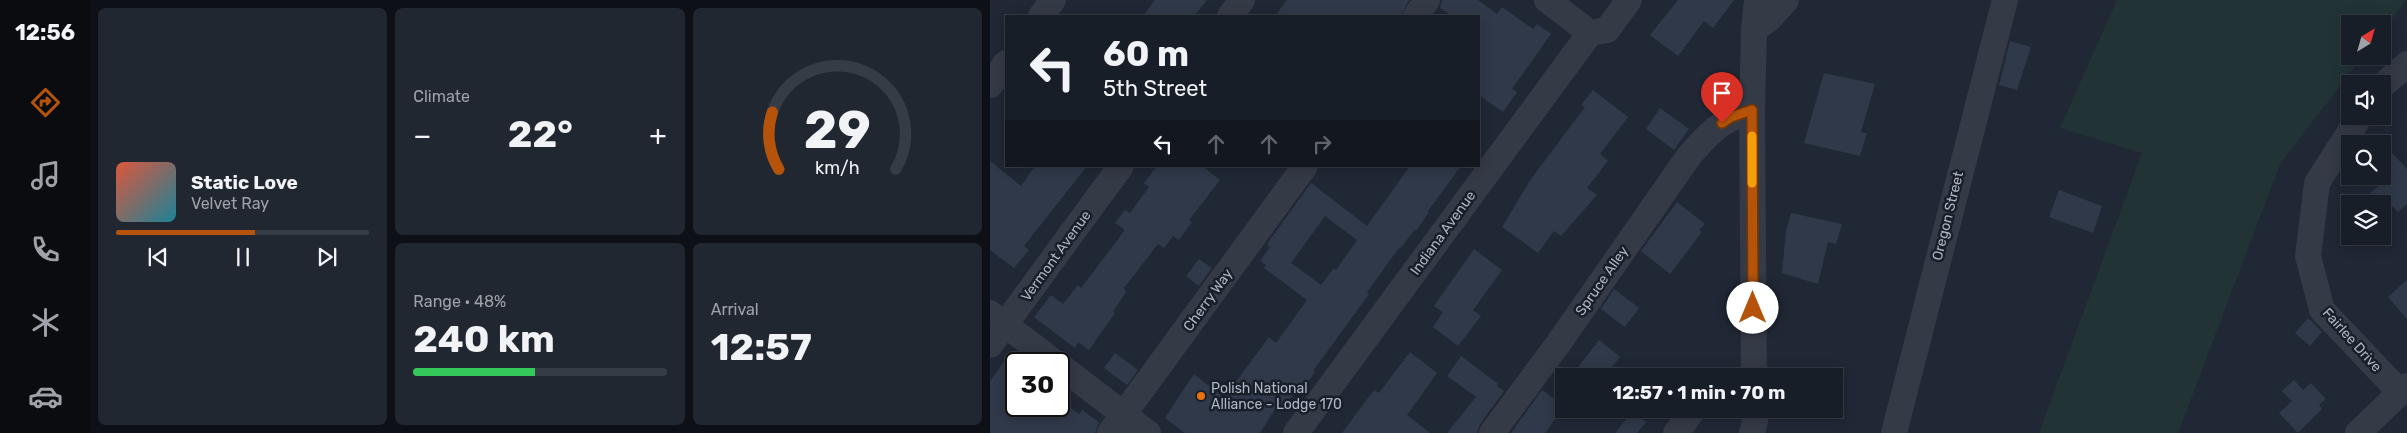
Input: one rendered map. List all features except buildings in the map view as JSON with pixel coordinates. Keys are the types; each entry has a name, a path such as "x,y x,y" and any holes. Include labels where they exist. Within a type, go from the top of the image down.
{"street":[{"path":"1042,15 1053,0"},
{"path":"1231,15 1242,0"},
{"path":"1417,15 1427,0"},
{"path":"1546,0 1598,31"},
{"name":"Indiana Avenue","path":"1296,433 1598,31 1629,0"},
{"path":"1748,368 1752,110 1754,30 1757,0"},
{"path":"1754,30 1770,18 1786,0"},
{"name":"Oregon Street","path":"1894,433 2005,0"},
{"path":"990,85 1005,64"},
{"path":"2391,78 2407,64"},
{"name":"Spruce Alley","path":"1492,433 1558,344 1689,156 1713,129 1731,117 1752,110"},
{"name":"Fairlee Drive","path":"2354,125 2318,183 2308,256 2322,310 2404,389"},
{"name":"Vermont Avenue","path":"990,345 998,318 1120,167"},
{"name":"Cherry Way","path":"1117,424 1305,167"},
{"path":"998,318 1042,352"},
{"path":"1070,376 1117,424 1148,433"},
{"path":"2358,433 2404,389"},
{"path":"1676,433 1687,418"},
{"path":"1752,433 1754,418"}],"shaded area":[{"path":"2117,0 2406,0 2391,20 2391,15 2341,15 2341,65 2356,65 2348,75 2341,75 2341,85 2280,164 2178,433 2039,433 2142,153 2060,128"}],"slow traffic":[{"path":"1752,136 1752,183"}],"place":[{"name":"Polish National Alliance - Lodge 170","path":"1201,396"}],"route":[{"path":"1722,123 1731,117 1752,110 1753,308"}]}
